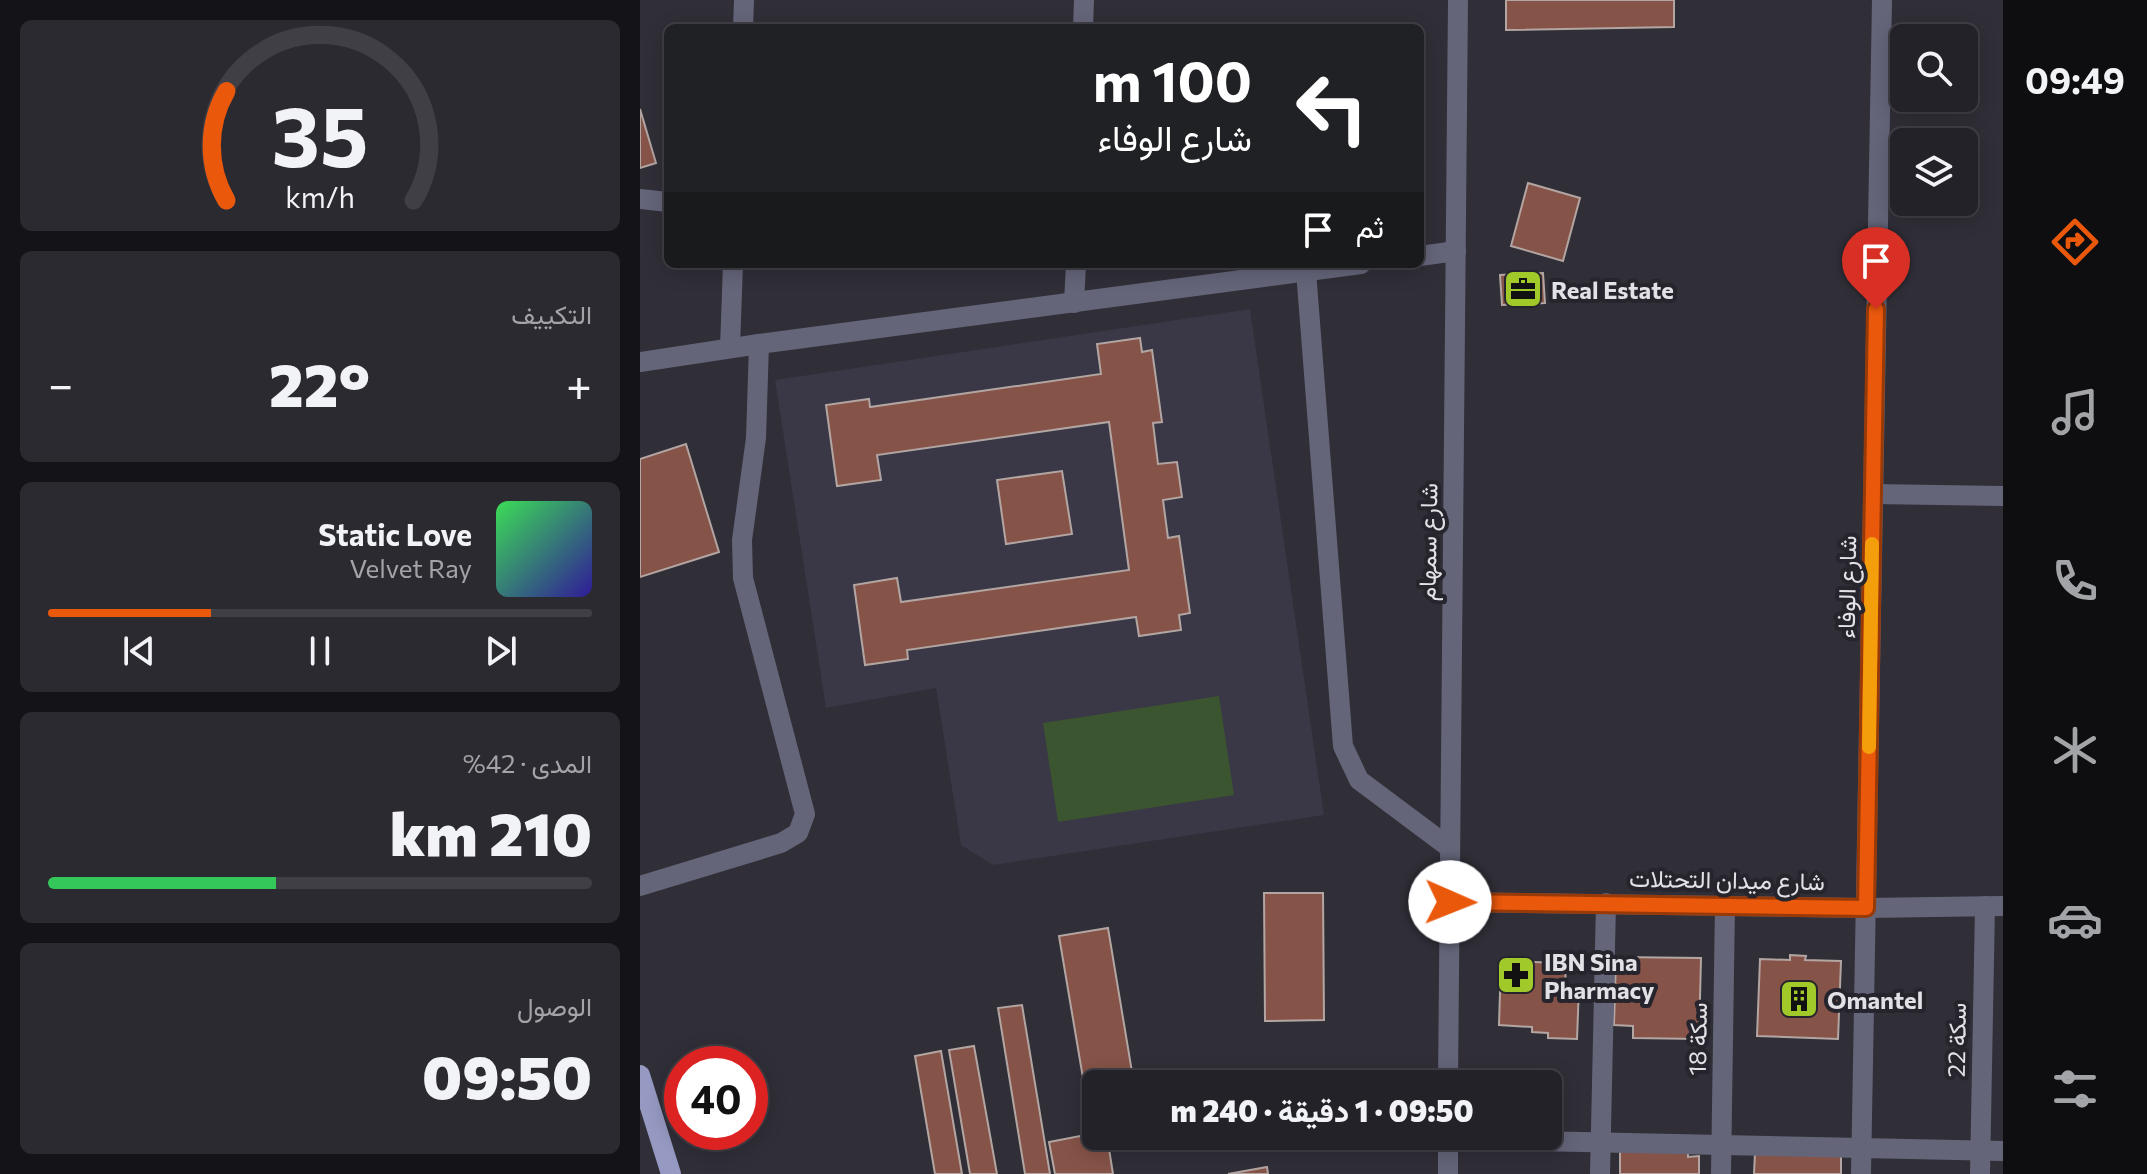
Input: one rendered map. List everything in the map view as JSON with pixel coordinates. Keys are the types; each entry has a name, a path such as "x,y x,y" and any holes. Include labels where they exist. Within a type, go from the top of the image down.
{"main road":[{"path":"640,1075 671,1174"}],"street":[{"path":"743,24 744,0"},
{"path":"1083,24 1084,0"},
{"name":"شارع سمهام","path":"1448,1070 1458,0"},
{"name":"شارع الوفاء","path":"1861,1174 1882,0"},
{"path":"640,199 664,202"},
{"path":"1424,255 1456,251"},
{"path":"730,348 733,268"},
{"path":"1074,303 1076,268"},
{"path":"640,362 1330,268"},
{"path":"1306,271 1343,746 1359,780 1450,848"},
{"path":"640,886 781,843 798,833 805,814 743,578 742,540 756,438 759,344"},
{"path":"1873,494 2003,496"},
{"name":"شارع ميدان التحتلات","path":"1450,902 1866,908 1994,906"},
{"path":"1600,1174 1606,903"},
{"name":"سكة 18","path":"1721,1174 1725,904"},
{"name":"سكة 22","path":"1980,1174 1994,906"},
{"path":"1562,1142 2003,1151"},
{"path":"1448,1150 1448,1174"}],"shaded area":[{"path":"1250,309 1324,815 993,865 961,845 936,688 826,708 775,380"}],"green space":[{"path":"1219,696 1234,795 1058,822 1043,723"}],"building":[{"path":"1506,0 1674,0 1674,27 1506,30"},
{"path":"640,109 656,163 640,168"},
{"path":"1528,183 1580,198 1563,261 1511,246"},
{"name":"Real Estate","path":"1543,273 1545,303 1502,305 1500,275"},
{"path":"1140,338 1142,352 1152,350 1162,422 1153,423 1158,464 1177,462 1182,497 1163,500 1168,538 1179,536 1190,613 1179,615 1181,630 1139,636 1136,617 907,650 908,659 865,665 854,585 897,578 901,602 1129,570 1109,422 877,455 881,480 837,486 826,405 869,399 870,407 1101,374 1097,344"},
{"path":"686,444 719,552 640,577 640,459"},
{"path":"1062,471 1072,534 1006,544 997,480"},
{"path":"1264,893 1323,893 1324,1020 1265,1021"},
{"path":"1108,928 1132,1070 1082,1072 1059,936"},
{"name":"Omantel","path":"1790,955 1806,956 1805,960 1841,961 1838,1039 1757,1036 1760,959 1790,960"},
{"path":"1616,957 1701,958 1699,1039 1633,1038 1633,1026 1614,1025"},
{"path":"1501,961 1566,963 1565,987 1579,987 1577,1039 1548,1038 1548,1033 1532,1032 1532,1027 1499,1025"},
{"path":"1022,1005 1050,1174 1025,1174 998,1008"},
{"path":"974,1046 997,1174 970,1174 949,1050"},
{"path":"941,1051 962,1174 935,1174 915,1056"},
{"path":"1082,1136 1082,1150 1109,1150 1113,1174 1055,1174 1049,1142"},
{"path":"1620,1150 1688,1151 1688,1157 1699,1156 1699,1174 1620,1174"},
{"path":"1755,1153 1841,1155 1841,1174 1754,1174"},
{"path":"1267,1167 1268,1174 1228,1174"}],"slow traffic":[{"path":"1869,747 1872,544"}],"place":[{"name":"Real Estate","path":"1523,289"},
{"name":"IBN Sina Pharmacy","path":"1516,975"},
{"name":"Omantel","path":"1799,999"}],"route":[{"path":"1450,902 1866,908 1876,309"}]}
